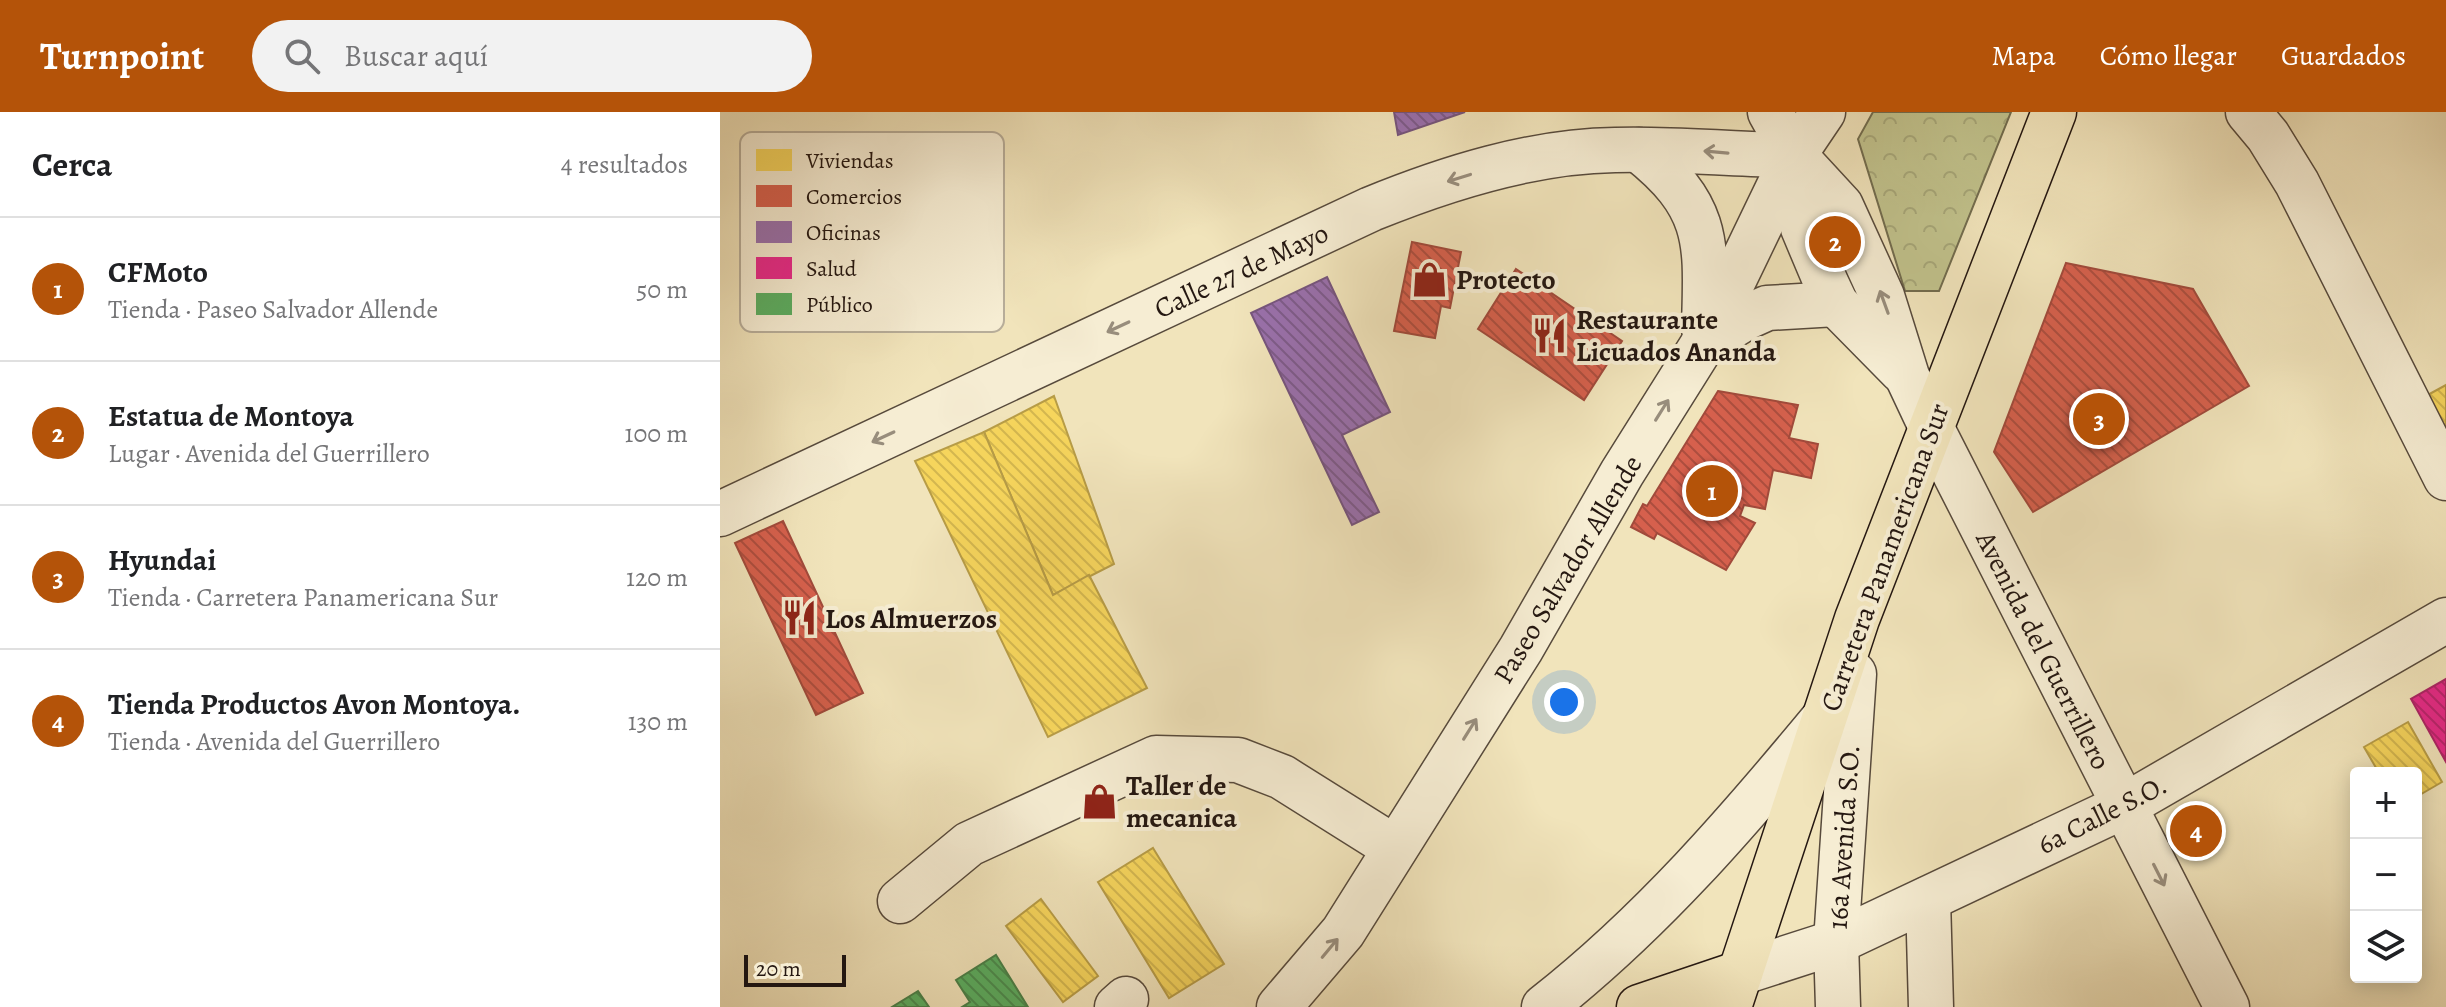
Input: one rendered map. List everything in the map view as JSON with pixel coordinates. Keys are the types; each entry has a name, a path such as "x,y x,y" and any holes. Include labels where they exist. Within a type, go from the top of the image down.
{"main road":[{"name":"Carretera Panamericana Sur","path":"1735,990 1857,619 2054,112"},
{"path":"1639,1007 1735,990"}],"street":[{"name":"Avenida del Guerrillero","path":"1770,112 1794,155 1841,206 1882,296 1907,376 1931,427 2227,1007"},
{"name":"Paseo Salvador Allende","path":"1279,1007 1343,932 1521,649 1622,473 1703,344 1794,155 1823,112"},
{"path":"2248,112 2268,136 2297,183 2446,478"},
{"name":"Calle 27 de Mayo","path":"720,514 1409,193 1496,167 1614,150 1690,149 1751,155 1794,155"},
{"path":"1639,150 1659,166 1685,196 1701,229 1705,268 1703,344"},
{"name":"Avenida del Guerrillero","path":"1794,155 1803,228 1836,304 1907,376"},
{"path":"1703,344 1767,308 1836,304"},
{"name":"16a Avenida S.O.","path":"1838,1007 1836,942 1857,619"},
{"name":"6a Calle S.O.","path":"1735,990 2124,806 2446,620"},
{"path":"1544,1007 1650,916 1742,817 1824,718"},
{"path":"900,901 969,844 1156,758 1238,760 1253,765 1282,777 1395,848"},
{"path":"1928,899 1931,1007"}],"green space":[{"path":"1873,112 2011,112 1939,291 1905,291 1858,139"}],"building: Viviendas":[{"path":"2446,385 2446,438 2424,397"},
{"path":"1054,396 1114,564 1053,595 984,432"},
{"path":"984,432 1053,595 1089,575 1147,688 1048,737 915,461"},
{"path":"2408,722 2442,782 2422,794 2422,767 2376,767 2364,747"},
{"path":"1153,848 1224,964 1169,998 1098,882"},
{"path":"1041,899 1098,976 1063,1002 1006,926"}],"building: Comercios":[{"name":"Protecto","path":"1412,242 1461,252 1450,308 1441,306 1435,338 1394,331"},
{"path":"2066,263 2193,289 2249,386 2033,512 1994,452"},
{"name":"Restaurante Licuados Ananda","path":"1516,269 1622,341 1584,400 1478,329"},
{"path":"1718,391 1798,405 1789,438 1818,444 1811,478 1773,470 1765,509 1744,505 1740,516 1755,523 1726,570 1657,533 1654,539 1631,527"},
{"name":"Los Almuerzos","path":"783,521 863,693 816,715 735,543"}],"building: Oficinas":[{"path":"1394,112 1465,112 1398,135"},
{"path":"1327,277 1390,412 1342,435 1379,512 1352,525 1251,313"}],"building: Salud":[{"path":"2446,679 2446,762 2411,699"}],"building: Público":[{"path":"996,955 1028,1007 962,1007 970,1002 956,980"},
{"path":"918,991 929,1007 892,1007"}],"place":[{"name":"Estatua de Montoya","path":"1835,242"},
{"name":"Protecto","path":"1430,279"},
{"name":"Restaurante Licuados Ananda","path":"1550,335"},
{"name":"Hyundai","path":"2099,419"},
{"name":"CFMoto","path":"1712,491"},
{"name":"Los Almuerzos","path":"799,618"},
{"name":"Taller de mecanica","path":"1100,801"},
{"name":"Tienda Productos Avon Montoya.","path":"2196,831"}]}
